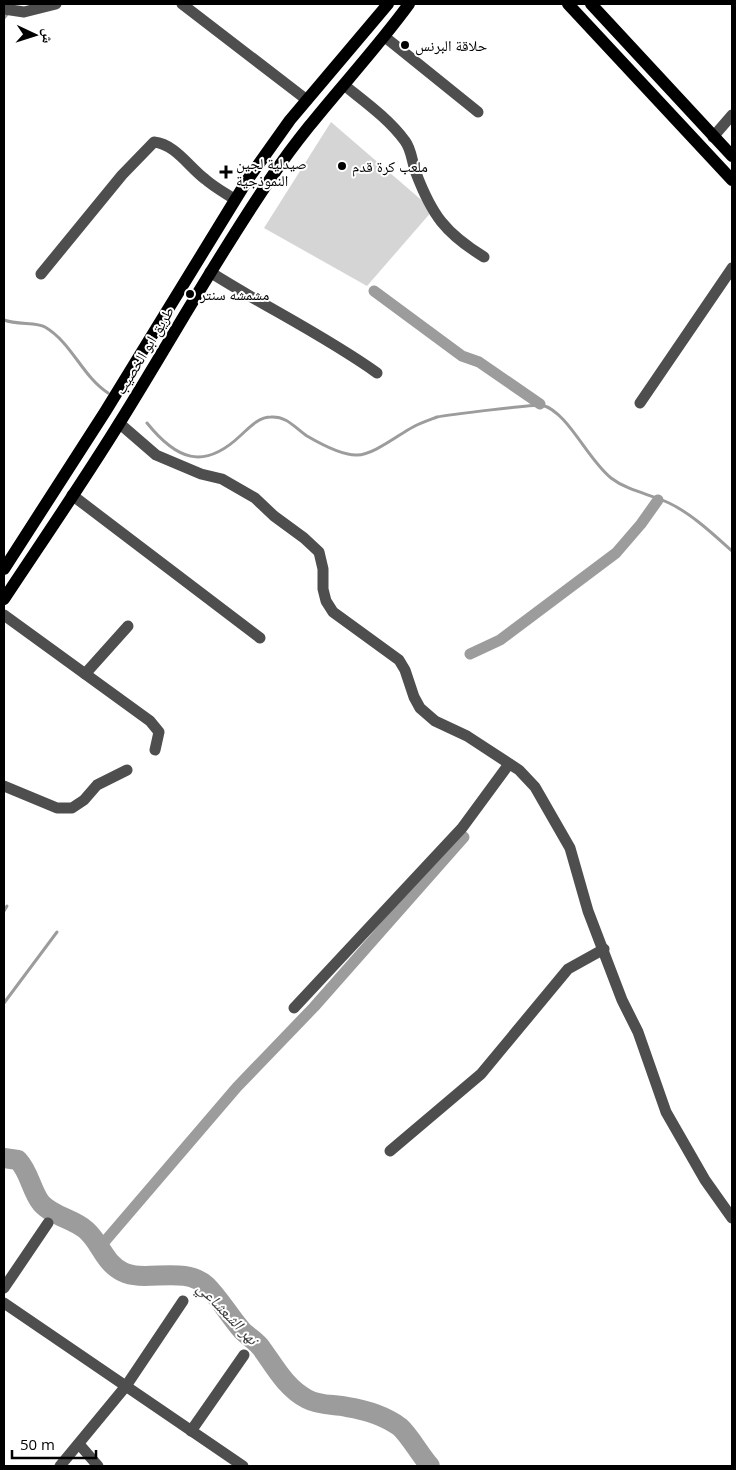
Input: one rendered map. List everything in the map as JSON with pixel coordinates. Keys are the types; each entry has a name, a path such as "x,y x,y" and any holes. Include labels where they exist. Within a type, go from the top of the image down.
{"main road":[{"name":"طريق ابو الخصيب","path":"4,569 105,412 234,199 307,100 388,4"},
{"name":"طريق ابو الخصيب","path":"4,599 119,423 210,272 274,173 322,108 385,37 409,4"},
{"path":"568,4 732,180"},
{"path":"591,4 732,156"},
{"path":"260,162 274,173"}],"street":[{"path":"4,8 24,12 56,4"},
{"path":"182,4 307,100"},
{"path":"385,37 478,112"},
{"path":"344,84 387,120 406,142 423,191 444,227 458,241 484,257"},
{"path":"713,137 732,115"},
{"path":"41,274 122,175 154,142 160,142 174,151 205,180 234,199"},
{"path":"640,404 732,268"},
{"path":"210,272 251,298 343,349 377,373"},
{"path":"119,423 156,455 201,474 222,479 255,498 274,516 304,538 319,552 323,569 323,589 326,601 333,612 399,660 420,708 435,721 467,736 519,770 535,787 570,848 588,911 622,1000 638,1032 666,1112 705,1180 732,1218"},
{"path":"72,495 260,638"},
{"path":"4,615 150,721 158,732 155,750"},
{"path":"85,674 128,626"},
{"path":"294,1008 462,828 509,764"},
{"path":"4,786 57,808 72,808 84,800 97,785 127,770"},
{"path":"390,1151 481,1074 568,969 604,949"},
{"path":"4,1288 48,1223"},
{"path":"60,1466 126,1386 183,1301"},
{"path":"4,1303 243,1466"},
{"path":"191,1431 244,1354"},
{"path":"79,1444 98,1466"}],"shaded area":[{"name":"ملعب كرة قدم","path":"331,122 433,210 367,286 264,228"}],"waterway":[{"path":"4,18 9,12"},
{"path":"374,291 462,356 479,362 540,404"},
{"path":"4,320 37,324 45,327 63,342 91,378 108,393"},
{"path":"147,423 169,445 179,452 190,456 202,457 214,454 227,447 250,426 266,417 282,418 307,436 330,448 356,455 377,449 416,426 437,417 542,405 551,409 569,426 602,470 611,478 625,486 678,508 702,525 732,551"},
{"path":"470,654 500,640 616,553 641,524 658,500"},
{"path":"100,1247 237,1087 314,1007 464,837"},
{"path":"4,911 7,906"},
{"path":"4,1003 57,932"},
{"name":"نهر الشعشاعي","path":"4,1158 18,1160 41,1203 51,1211 86,1230 117,1268 132,1275 177,1275 188,1276 198,1280 207,1286 240,1328 260,1346 293,1389 307,1399 317,1403 361,1410 388,1420 404,1431 430,1466"}],"place":[{"name":"حلاقة البرنس","path":"405,45"},
{"name":"ملعب كرة قدم","path":"342,166"},
{"name":"صيدلية لجين النموذجية","path":"226,172"},
{"name":"مشمشه سنتر","path":"190,294"}]}
